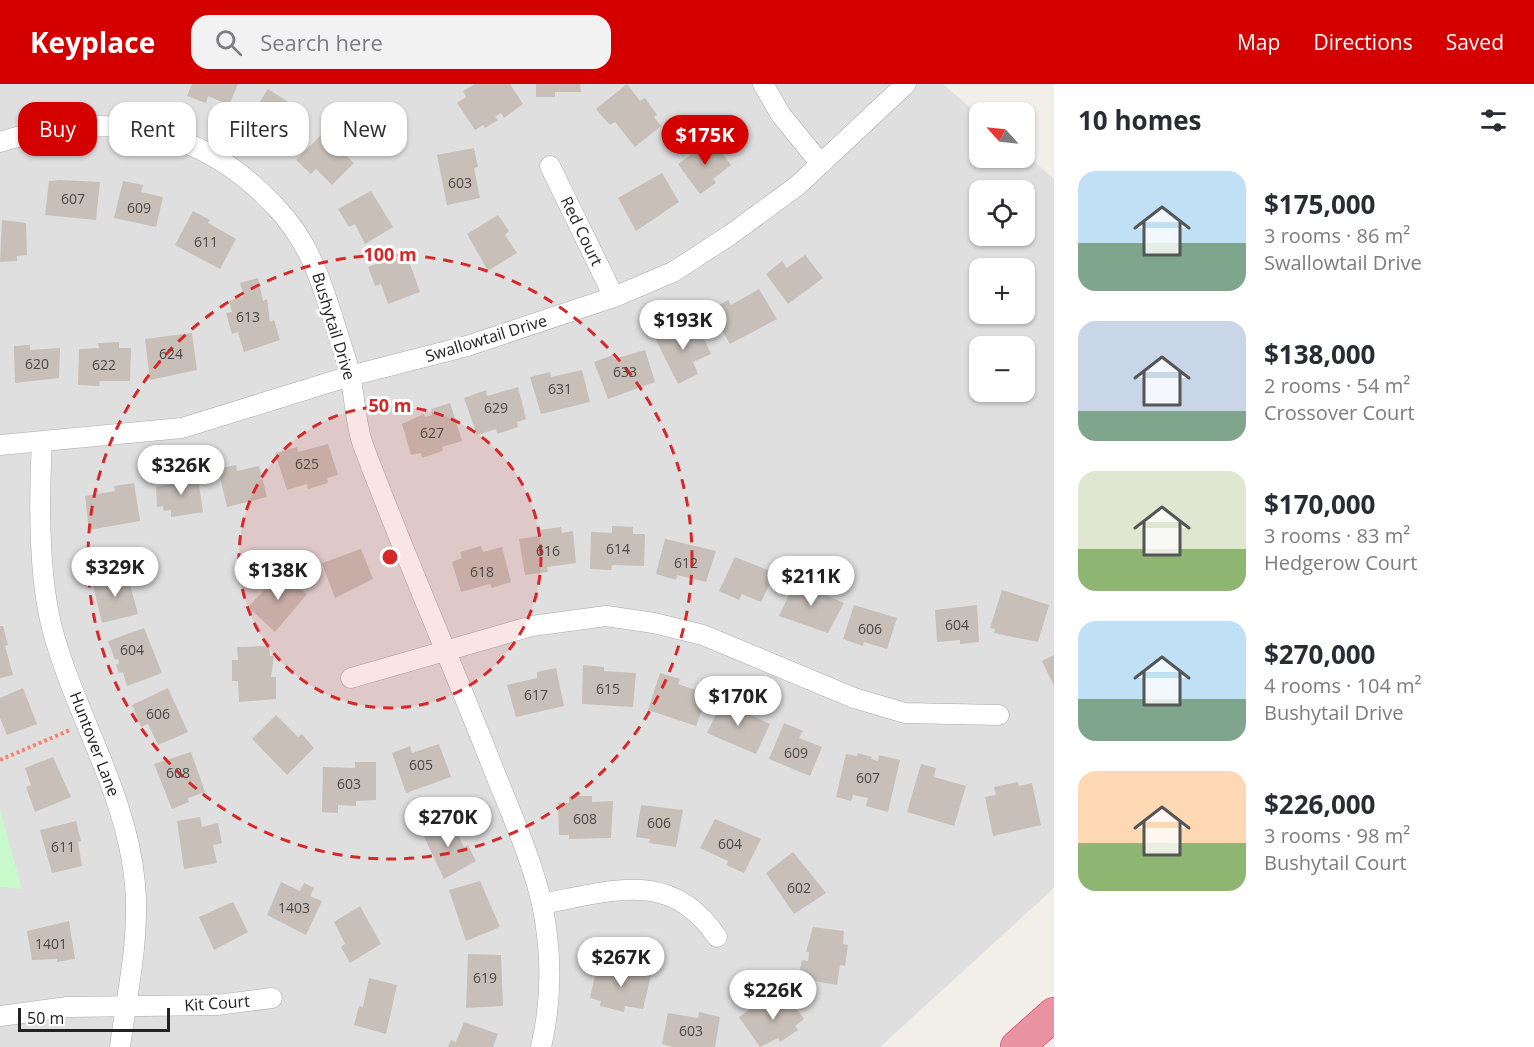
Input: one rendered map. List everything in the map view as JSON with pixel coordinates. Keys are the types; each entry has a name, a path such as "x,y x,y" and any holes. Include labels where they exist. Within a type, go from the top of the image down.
{"highway":[{"path":"1017,1047 1054,1014"}],"street":[{"path":"763,84 781,115 821,164"},
{"name":"Swallowtail Drive","path":"0,445 182,428 350,376 467,346 614,297 683,266 797,186 906,84"},
{"name":"Bushytail Drive","path":"0,142 38,130 83,125 121,125 160,133 191,144 220,160 249,181 275,206 298,234 317,267 350,376 362,441 447,649 518,834 542,904 551,985 548,1018 541,1047"},
{"name":"Red Court","path":"549,166 614,297"},
{"name":"Huntover Lane","path":"42,442 40,474 46,599 66,671 108,774 129,847 135,883 136,919 120,1047"},
{"path":"351,678 532,626 606,616 654,623 703,635 854,698 905,713 999,715"},
{"path":"542,904 623,889 653,891 683,901 704,917 717,937"},
{"name":"Kit Court","path":"0,1016 67,1007 216,1005 272,998"}],"path":[{"path":"0,760 87,722"}],"shaded area":[{"path":"0,84 943,84 969,106 969,168 1035,168 1035,163 1054,179 1054,888 880,1047 0,1047"}],"green space":[{"path":"0,810 22,889 0,887"}],"building":[{"path":"192,84 238,84 230,102 222,102 208,96 206,103 187,96"},
{"path":"475,84 510,84 523,104 504,118 501,113 495,117 498,120 485,128 483,125 475,130 457,103 466,97 463,91"},
{"path":"536,84 580,84 581,92 555,92 555,97 536,97"},
{"path":"627,84 640,101 645,98 657,115 654,117 661,126 635,147 615,122 610,125 596,109"},
{"path":"268,89 288,102 259,102"},
{"path":"321,135 321,156 347,156 354,163 332,185 316,169 311,174 296,160 300,156 309,156 309,147"},
{"path":"712,140 731,165 713,179 716,183 700,194 678,164"},
{"path":"474,148 478,167 474,168 480,198 447,205 437,155"},
{"path":"662,173 679,202 636,231 618,198"},
{"path":"49,181 100,182 96,220 45,215"},
{"path":"123,181 143,185 141,192 163,197 156,227 114,218"},
{"path":"371,191 393,227 365,244 355,224 349,227 338,209"},
{"path":"193,211 210,220 208,223 236,239 220,269 175,245"},
{"path":"498,215 509,231 505,235 517,253 488,271 467,234"},
{"path":"2,220 26,223 27,255 17,256 17,261 0,262"},
{"path":"406,253 420,292 388,304 381,284 375,286 368,267"},
{"path":"805,255 823,278 788,304 766,274 782,261 787,268"},
{"path":"258,278 263,301 267,299 270,322 274,320 280,340 244,352 238,332 232,334 226,313 232,312 229,301 244,296 240,283"},
{"path":"759,289 777,319 730,344 710,310 728,300 731,305"},
{"path":"697,324 711,354 693,362 698,374 678,384 654,336 672,327 675,334"},
{"path":"192,333 197,370 150,380 145,339"},
{"path":"119,342 119,348 131,348 130,381 100,381 99,386 78,385 79,349 99,348 98,343"},
{"path":"30,345 30,350 60,348 59,378 15,383 14,346"},
{"path":"645,350 655,382 608,399 594,362 613,355 614,359"},
{"path":"582,370 590,402 541,414 530,377 550,372 551,377"},
{"path":"518,387 526,419 517,422 518,427 497,434 496,429 477,435 464,398 486,390 487,396"},
{"path":"450,403 462,441 442,447 443,451 422,458 421,453 411,455 402,424 424,414 425,417 432,415 431,409"},
{"path":"328,444 338,475 327,478 328,483 308,489 307,484 287,490 275,453 297,447 298,452"},
{"path":"236,465 237,471 259,466 267,497 227,507 218,469"},
{"path":"197,472 203,512 171,517 171,510 164,511 163,506 157,507 156,487 172,484 171,478"},
{"path":"134,483 140,521 89,530 85,496 115,491 114,486"},
{"path":"612,526 633,527 633,534 645,534 644,566 612,565 611,570 590,569 591,532 612,533"},
{"path":"561,527 562,533 573,531 576,563 547,567 548,572 525,575 519,539 540,536 540,530"},
{"path":"665,539 716,551 706,582 677,575 676,580 656,574"},
{"path":"481,546 483,552 502,547 511,582 492,588 490,584 461,592 452,562 462,558 460,552"},
{"path":"361,549 373,579 335,598 322,563"},
{"path":"735,557 775,573 761,602 742,594 739,600 719,591"},
{"path":"283,571 307,594 275,632 248,607"},
{"path":"127,573 138,614 102,623 92,581"},
{"path":"812,579 825,585 821,593 844,603 828,633 779,616 795,582 808,588"},
{"path":"1002,590 1049,605 1038,642 994,633 995,629 990,628"},
{"path":"854,605 897,618 887,649 864,642 863,646 843,639"},
{"path":"977,605 979,642 960,644 960,640 937,642 935,610"},
{"path":"0,626 3,626 8,645 5,646 13,675 0,678"},
{"path":"144,628 162,673 127,686 123,672 119,673 116,665 119,663 118,659 115,660 108,641"},
{"path":"269,646 270,656 274,656 271,677 276,677 276,699 239,702 238,681 232,681 232,660 238,660 237,647"},
{"path":"1054,655 1054,686 1042,661"},
{"path":"583,665 604,667 604,671 636,673 633,707 582,704"},
{"path":"556,668 564,706 516,717 507,685 537,678 537,672"},
{"path":"660,673 680,679 678,684 708,694 696,726 648,710"},
{"path":"23,688 37,724 7,735 0,718 0,698"},
{"path":"168,688 188,732 158,745 148,724 141,727 132,705"},
{"path":"724,698 742,706 740,710 770,724 756,754 707,733"},
{"path":"276,715 298,737 302,734 314,748 287,775 252,739"},
{"path":"784,723 803,731 799,738 822,747 810,776 769,759"},
{"path":"439,744 451,777 406,793 392,753 410,746 412,753"},
{"path":"191,752 205,792 188,798 189,802 172,809 154,764"},
{"path":"858,753 878,761 879,755 900,760 888,812 866,806 868,798 853,795 851,801 836,797 846,754 857,756"},
{"path":"53,757 71,797 35,812 26,787 31,785 25,768"},
{"path":"355,762 376,762 376,800 356,801 356,806 338,805 338,813 322,812 323,767 355,768"},
{"path":"921,764 936,768 934,777 966,786 954,826 907,812"},
{"path":"1018,782 1019,786 1032,783 1041,825 993,836 985,797 996,795 994,787"},
{"path":"569,796 592,796 592,802 613,801 611,838 569,839 569,835 559,835 558,803 569,803"},
{"path":"641,805 683,810 676,847 649,843 650,839 636,837"},
{"path":"200,817 202,827 218,823 222,843 213,845 217,863 184,869 177,821"},
{"path":"449,817 464,847 468,845 476,861 444,879 421,830"},
{"path":"715,819 761,839 744,873 726,865 728,861 700,848"},
{"path":"76,821 81,841 78,842 82,866 52,873 40,830"},
{"path":"793,852 826,893 794,914 766,873"},
{"path":"480,881 500,927 466,941 449,890"},
{"path":"281,882 300,891 304,883 314,888 310,896 322,901 306,935 267,915"},
{"path":"233,902 248,932 214,950 199,917"},
{"path":"360,906 381,944 350,963 341,947 345,944 334,922"},
{"path":"69,921 75,959 57,962 57,959 32,960 27,931"},
{"path":"813,927 844,931 843,944 848,945 845,966 840,965 837,985 798,978 802,960 808,961 809,952 806,952"},
{"path":"468,954 501,955 503,1006 466,1008"},
{"path":"597,966 629,972 631,967 652,971 643,1009 625,1006 624,1012 600,1006 601,1001 590,998"},
{"path":"369,978 397,985 386,1034 354,1025 359,1006 363,1007"},
{"path":"785,993 804,1019 795,1026 798,1030 780,1042 778,1038 760,1047 739,1017 756,1005 760,1010"},
{"path":"699,1012 720,1017 715,1047 672,1047 662,1044 668,1013 698,1018"},
{"path":"464,1022 498,1034 493,1047 448,1047 451,1040 456,1042"}]}
